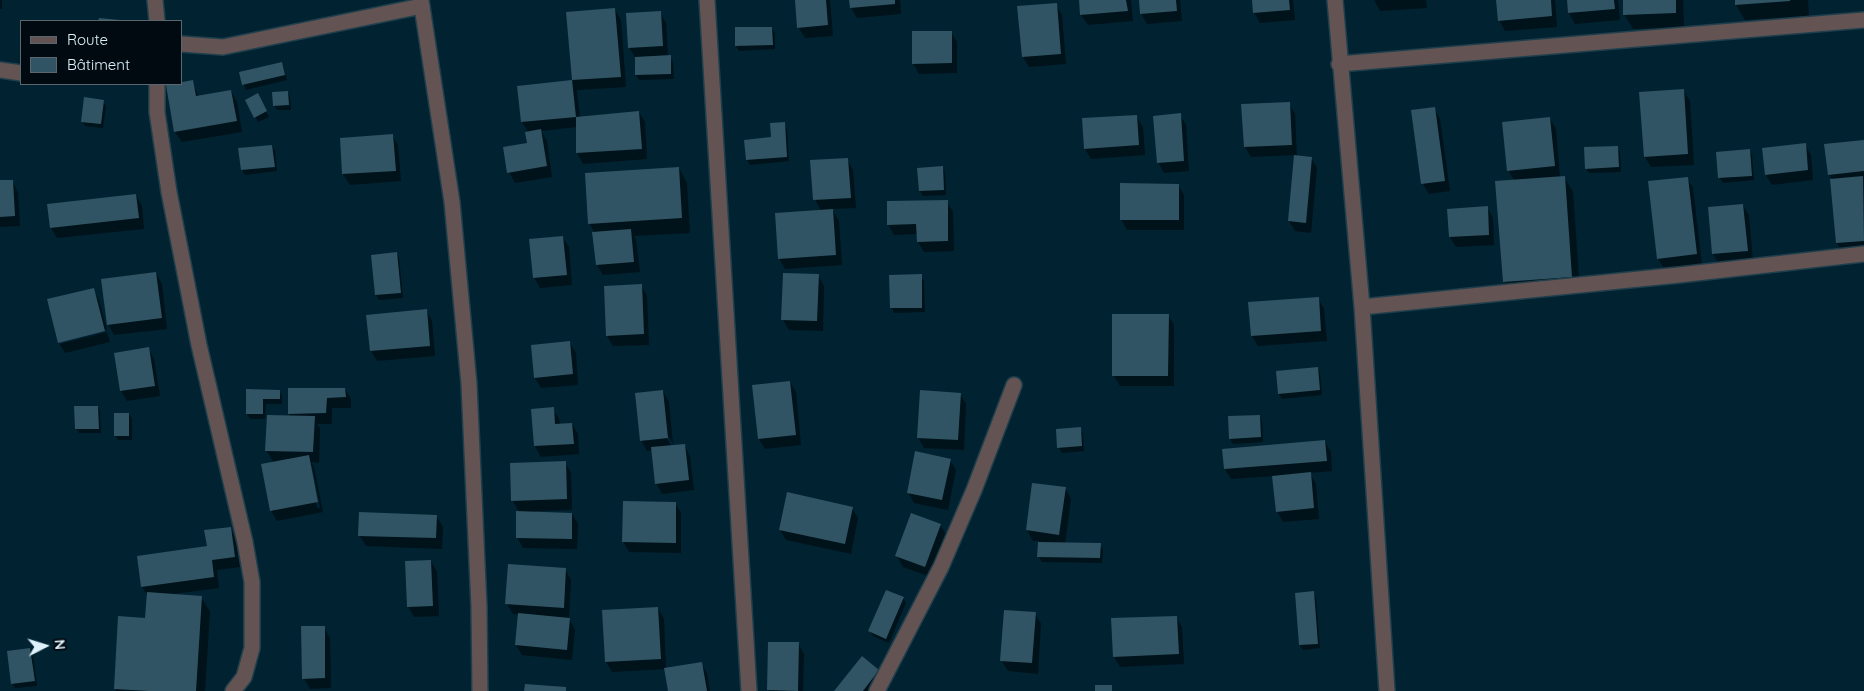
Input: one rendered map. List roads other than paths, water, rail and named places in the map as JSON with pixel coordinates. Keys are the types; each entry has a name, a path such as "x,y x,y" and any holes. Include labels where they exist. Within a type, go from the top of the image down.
{"street":[{"path":"156,0 156,20"},
{"path":"707,0 749,691"},
{"path":"1335,0 1362,307 1387,691"},
{"path":"182,44 223,47 422,3 452,202 469,384 479,607 480,691"},
{"path":"1340,64 1864,20"},
{"path":"0,70 20,73"},
{"path":"157,85 156,112 169,192 199,345 245,542 252,582 252,648 244,677 234,691"},
{"path":"1362,307 1864,254"},
{"path":"877,691 942,567 974,490 1014,384"}]}
